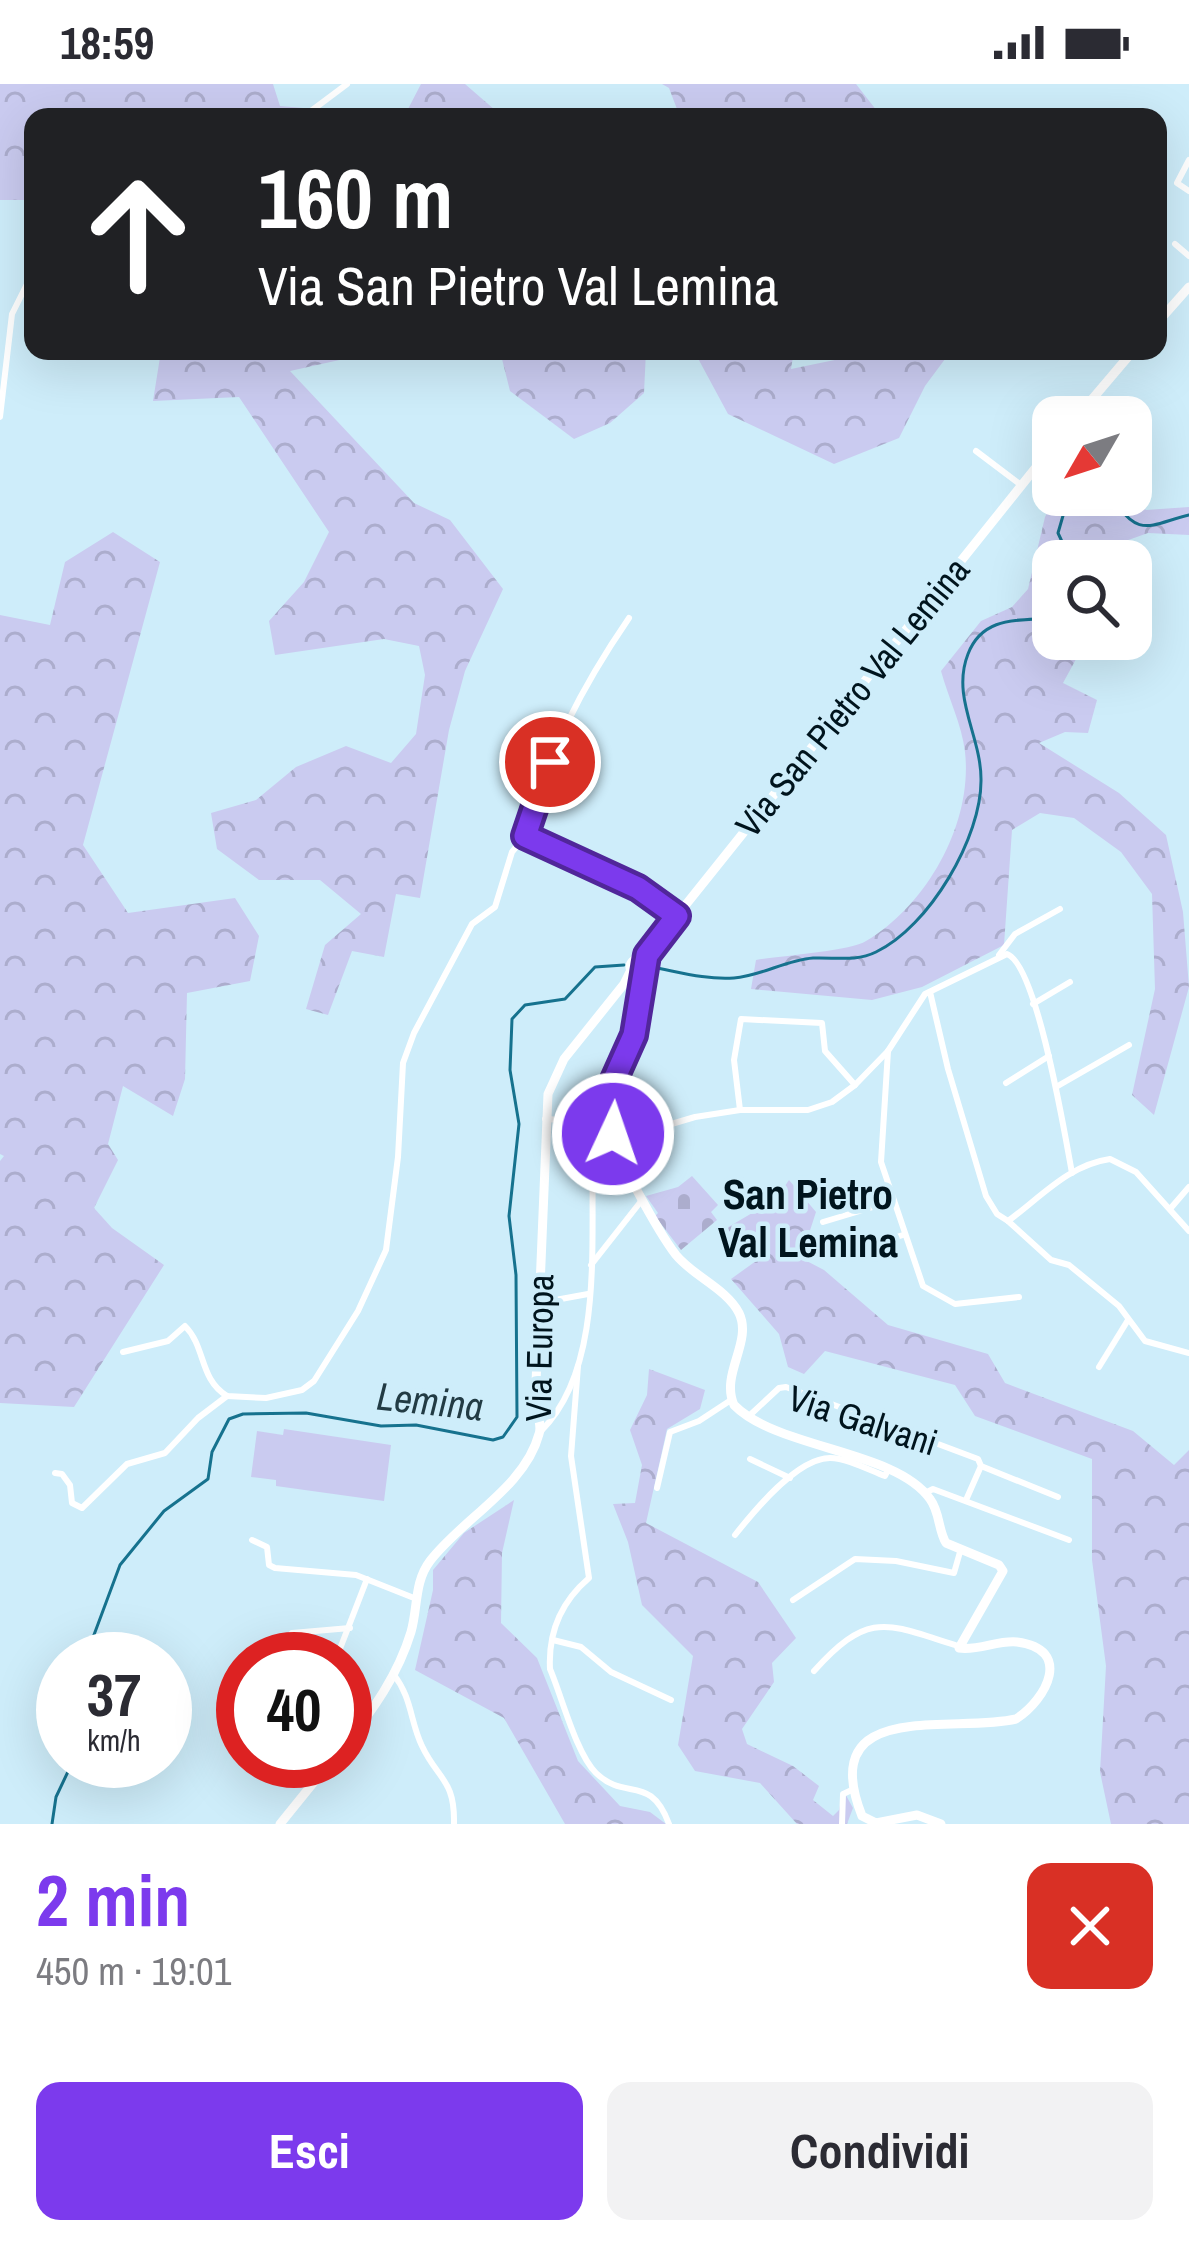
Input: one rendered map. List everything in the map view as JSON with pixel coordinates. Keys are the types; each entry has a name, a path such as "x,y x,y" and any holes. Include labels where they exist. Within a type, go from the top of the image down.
{"street":[{"path":"315,108 347,84"},
{"path":"1189,160 1177,183 1189,191"},
{"path":"1174,244 1189,256"},
{"path":"1167,312 1189,287"},
{"path":"0,417 12,314 24,290"},
{"path":"1095,396 1125,360"},
{"path":"976,451 1021,485"},
{"name":"Via San Pietro Val Lemina","path":"607,1143 602,1113 634,1035 639,972 652,947 1032,472"},
{"path":"123,1352 168,1341 185,1326 194,1336 210,1382 227,1396 266,1398 302,1390 314,1381 358,1311 386,1250 404,1063 414,1033 472,924 495,907 512,852 525,836 568,716 604,651 629,618"},
{"path":"525,836 638,888 677,916"},
{"path":"607,1143 695,1117 740,1110 808,1110 832,1102 888,1051 921,998 972,974 999,955 1016,934 1060,909"},
{"path":"999,955 1012,955 1021,963 1049,1056 1072,1173"},
{"name":"Via Europa","path":"372,1706 394,1675 412,1628 414,1598 426,1566 456,1530 510,1483 541,1430 536,1407 548,1094 558,1069 624,984 639,972"},
{"path":"1033,1004 1070,982"},
{"path":"930,992 986,1196 997,1214 1051,1260 1069,1265 1090,1280 1120,1306 1145,1341 1189,1353"},
{"path":"740,1110 734,1060 741,1019 823,1023 826,1051 855,1085"},
{"path":"1056,1088 1129,1045"},
{"path":"888,1051 881,1162 923,1286 967,1304 1019,1298"},
{"path":"1006,1083 1049,1056"},
{"path":"541,1430 556,1415 578,1366 588,1328 589,1268 607,1143 602,1113 545,1119"},
{"path":"607,1143 681,1261 734,1305 741,1317 729,1384 731,1400 748,1416 888,1470 933,1503 943,1540 960,1552 999,1565 1003,1574 958,1646"},
{"path":"1008,1221 1035,1196 1101,1160 1123,1162 1189,1231"},
{"path":"1170,1209 1189,1187"},
{"path":"589,1268 643,1199"},
{"path":"823,1222 893,1201"},
{"path":"864,1247 903,1235"},
{"path":"539,1303 588,1294"},
{"path":"1099,1367 1128,1320"},
{"path":"578,1366 571,1456 589,1578 562,1604 550,1669 589,1764 609,1783 647,1792 660,1804 669,1824"},
{"name":"Via Galvani","path":"748,1416 786,1387 978,1459 981,1466"},
{"path":"56,1473 70,1485 72,1503 82,1508 127,1464 165,1453 197,1418 227,1396"},
{"path":"657,1488 673,1429 699,1421 731,1400"},
{"path":"735,1535 790,1478 830,1458 885,1476 888,1470"},
{"path":"750,1459 790,1478"},
{"path":"966,1500 981,1466 1058,1497"},
{"path":"925,1493 933,1489 1069,1540"},
{"path":"252,1540 267,1547 269,1565 275,1568 367,1579 414,1598"},
{"path":"793,1600 855,1559 896,1561 954,1573 960,1552"},
{"path":"348,1632 367,1579"},
{"path":"814,1671 860,1631 884,1624 966,1650 1006,1642 1026,1644 1045,1658 1050,1681 1036,1702 1013,1720 910,1725 874,1735 855,1760 854,1789 862,1816 871,1822 916,1815 938,1823"},
{"path":"304,1632 350,1628"},
{"path":"553,1640 581,1647 611,1672 671,1700"},
{"path":"394,1675 407,1691 422,1746 446,1778 454,1824"},
{"path":"280,1824 310,1788"},
{"path":"842,1824 843,1794 854,1789"}],"green space":[{"path":"0,84 273,84 280,106 303,108 24,108 24,200 0,200"},
{"path":"421,84 465,84 493,108 409,108"},
{"path":"662,84 856,84 875,108 677,108 669,88"},
{"path":"160,360 340,360 290,371 414,503 450,520 503,589 465,671 449,730 420,898 396,894 384,957 352,951 328,1015 306,1009 325,945 361,914 320,880 259,880 217,849 211,813 256,800 296,767 346,746 391,763 416,734 425,675 419,646 384,639 275,655 269,621 304,582 329,532 239,397 153,401"},
{"path":"502,360 646,360 644,393 610,423 574,439 510,391"},
{"path":"699,360 792,360 791,369 835,360 944,360 925,386 899,438 834,464 728,414"},
{"path":"1189,507 1189,535 1040,540 1045,517 1152,516 1152,510"},
{"path":"113,532 160,562 83,845 128,913 235,898 259,936 250,981 187,993 185,1079 173,1116 123,1086 108,1144 118,1160 94,1208 112,1228 164,1265 74,1407 0,1403 0,1161 4,1156 0,1154 0,615 50,625 65,562"},
{"path":"1032,572 1032,660 1076,660 1063,683 1097,700 1088,733 1065,732 1039,743 1119,793 1166,835 1183,912 1189,987 1154,1115 1132,1095 1155,989 1152,894 1121,852 1074,818 1040,813 1012,830 1004,945 922,987 872,1000 751,989 756,960 858,945 888,925 926,884 953,834 966,779 963,742 941,671 981,621 1012,607 1028,589"},
{"path":"692,1176 718,1205 711,1212 717,1220 681,1250 646,1196 678,1187"},
{"path":"789,1180 816,1212 801,1258 824,1270 888,1325 988,1354 1005,1383 1133,1431 1174,1465 1189,1450 1189,1824 1111,1824 1100,1772 1106,1666 1092,1560 1092,1459 975,1416 955,1385 825,1351 804,1374 788,1367 779,1334 731,1279 767,1253 725,1229 776,1199"},
{"path":"649,1369 705,1390 700,1409 667,1429 646,1523 758,1582 796,1638 772,1663 774,1682 742,1729 747,1744 793,1766 819,1786 813,1800 833,1816 843,1790 853,1808 847,1824 797,1824 760,1783 695,1771 678,1745 693,1656 642,1605 628,1542 613,1504 635,1503 642,1465 630,1430 647,1395"},
{"path":"284,1429 391,1445 384,1501 276,1486 276,1480 251,1477 257,1431 283,1435"},
{"path":"514,1500 502,1553 501,1623 537,1658 578,1761 620,1806 650,1812 666,1824 565,1824 504,1718 415,1670 433,1570 464,1533"}],"waterway":[{"name":"Lemina","path":"1127,516 1146,526 1189,515"},
{"name":"Lemina","path":"1061,540 1058,533 1063,516"},
{"name":"Lemina","path":"652,967 734,978 803,959 861,957 896,940 915,923 949,878 979,802 980,763 963,686 968,654 993,626 1032,619"},
{"name":"Lemina","path":"95,1632 120,1565 164,1511 208,1479 212,1452 229,1419 243,1414 306,1413 381,1426 416,1425 493,1440 503,1437 517,1417 516,1275 509,1216 519,1124 510,1070 512,1019 525,1005 565,999 595,967 624,965"},
{"name":"Lemina","path":"52,1824 60,1788"}],"district":[{"name":"San Pietro Val Lemina","path":"808,1218"}],"route":[{"path":"550,762 525,836 638,888 677,916 647,955 634,1035 604,1102 603,1114 613,1134"}]}
